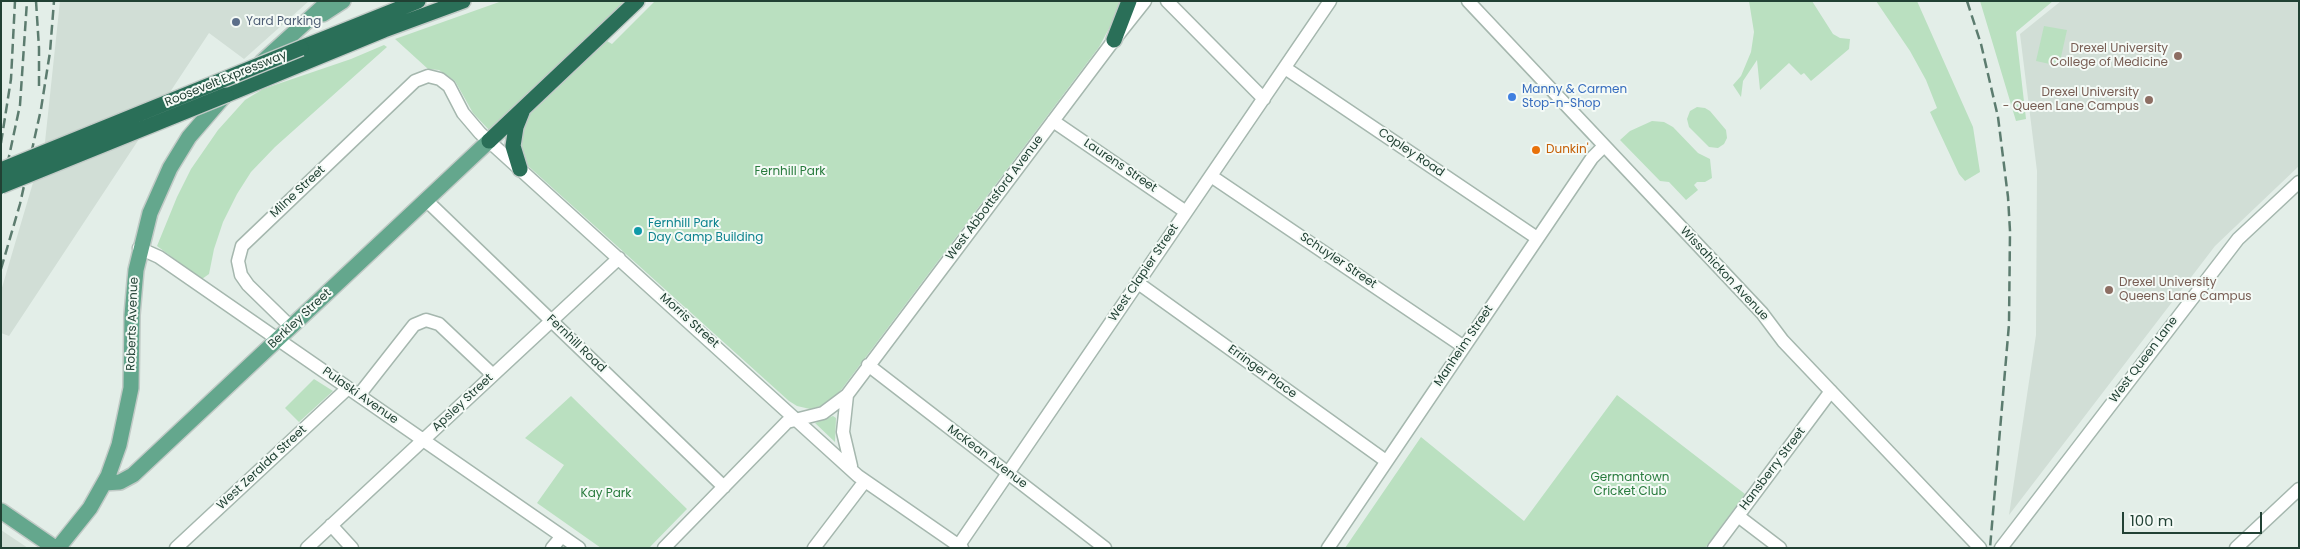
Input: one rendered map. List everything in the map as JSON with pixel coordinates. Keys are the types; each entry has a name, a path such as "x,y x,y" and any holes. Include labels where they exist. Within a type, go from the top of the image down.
{"highway":[{"name":"Roosevelt Expressway","path":"1,170 418,1"},
{"name":"Roosevelt Expressway","path":"1,186 384,30 463,1"},
{"path":"489,141 637,1"},
{"path":"1114,40 1129,1"},
{"path":"520,169 514,154 514,136 523,110"}],"main road":[{"name":"Roberts Avenue","path":"56,548 84,518 104,483 119,445 129,401 133,296 140,248 155,200 170,168 189,137 228,93 329,1"},
{"name":"Roberts Avenue","path":"306,23 343,1"},
{"name":"Berkley Street","path":"104,483 120,482 133,475 489,141"},
{"path":"1,511 56,548"}],"street":[{"name":"West Abbottsford Avenue","path":"664,548 787,422 828,410 847,395 1145,1"},
{"path":"1167,1 1264,99"},
{"name":"West Clapier Street","path":"960,547 1008,473 1330,1"},
{"name":"Wissahickon Avenue","path":"1468,1 1762,313 1783,341 1980,548"},
{"name":"Copley Road","path":"1285,68 1537,238"},
{"name":"Morris Street","path":"434,77 449,86 467,119 489,141 865,481 960,547"},
{"name":"Milne Street","path":"291,327 248,285 241,275 238,261 242,246 379,117 408,87 421,78 434,77"},
{"name":"Laurens Street","path":"1053,121 1186,212"},
{"name":"Manheim Street","path":"1328,548 1537,238 1592,158 1604,146"},
{"name":"Schuyler Street","path":"1211,176 1464,347"},
{"name":"West Queen Lane","path":"2001,548 2238,239 2299,182"},
{"name":"Fernhill Road","path":"427,201 724,487"},
{"name":"Pulaski Avenue","path":"140,248 159,257 279,339 579,548"},
{"name":"Apsley Street","path":"307,548 618,258"},
{"name":"Erringer Place","path":"1138,283 1386,461"},
{"path":"360,395 410,329 417,323 426,320 439,324 493,375"},
{"name":"McKean Avenue","path":"868,366 1105,548"},
{"name":"West Zeralda Street","path":"176,548 348,388"},
{"name":"Hansberry Street","path":"1714,548 1831,391"},
{"name":"West Abbottsford Avenue","path":"847,395 843,432 853,470"},
{"path":"814,548 865,481"},
{"path":"2236,548 2299,489"},
{"path":"1738,516 1780,548"},
{"path":"331,525 352,548"},
{"path":"552,548 562,536"}],"shaded area":[{"path":"60,1 309,1 244,59 209,33 9,336 1,333 1,291 45,142"},
{"name":"Drexel University Queens Lane Campus","path":"2061,1 2299,1 2299,166 2215,246 2009,515 2036,335 2037,171 2020,34"},
{"path":"1,530 28,548 1,548"}],"green space":[{"path":"502,1 627,1 490,131 473,113 455,81 439,70 428,69 395,39"},
{"name":"Fernhill Park","path":"655,1 1124,1 1099,47 841,390 828,404 810,409 797,406 789,401 526,164 517,142 526,118 607,41 612,44"},
{"path":"1749,1 1812,1 1833,34 1840,38 1850,39 1849,49 1811,81 1804,73 1801,75 1789,63 1760,90 1757,60 1743,81 1741,97 1733,85 1741,76 1751,52 1754,32"},
{"path":"1876,1 1917,1 1973,127 1980,172 1965,181 1959,174 1930,112 1937,108 1926,80 1910,51"},
{"path":"1980,1 2053,1 2016,32 2026,119 2016,121"},
{"path":"2044,26 2067,30 2059,66 2036,61"},
{"path":"384,45 387,47 275,147 251,172 223,222 214,249 209,274 202,279 157,246 191,169 218,130 245,100 263,89 351,59"},
{"path":"1697,107 1710,111 1726,130 1727,138 1724,144 1718,148 1709,147 1689,127 1687,119 1690,111"},
{"path":"1652,121 1664,122 1673,127 1698,153 1710,159 1712,178 1705,182 1697,182 1694,185 1698,190 1686,200 1669,182 1660,181 1620,140 1630,131"},
{"path":"314,379 333,391 299,422 285,408"},
{"name":"Germantown Cricket Club","path":"1617,395 1745,494 1705,548 1345,548 1421,437 1524,521"},
{"name":"Kay Park","path":"571,396 687,509 649,548 601,548 537,503 564,465 525,438"},
{"path":"833,416 836,418 835,442 815,423"}],"railway":[{"path":"1,143 11,79 15,1"},
{"path":"1,194 20,105 27,1"},
{"path":"36,1 39,89"},
{"path":"1,269 20,204 41,109 50,52 54,1"},
{"path":"1967,1 1981,44 1998,117 2008,197 2010,231 2009,324 1990,548"}],"place":[{"name":"Yard Parking","path":"236,22"},
{"name":"Drexel University College of Medicine","path":"2178,56"},
{"name":"Manny & Carmen Stop-n-Shop","path":"1512,97"},
{"name":"Drexel University - Queen Lane Campus","path":"2149,100"},
{"name":"Dunkin'","path":"1536,150"},
{"name":"Fernhill Park Day Camp Building","path":"638,231"},
{"name":"Drexel University Queens Lane Campus","path":"2109,290"}]}
